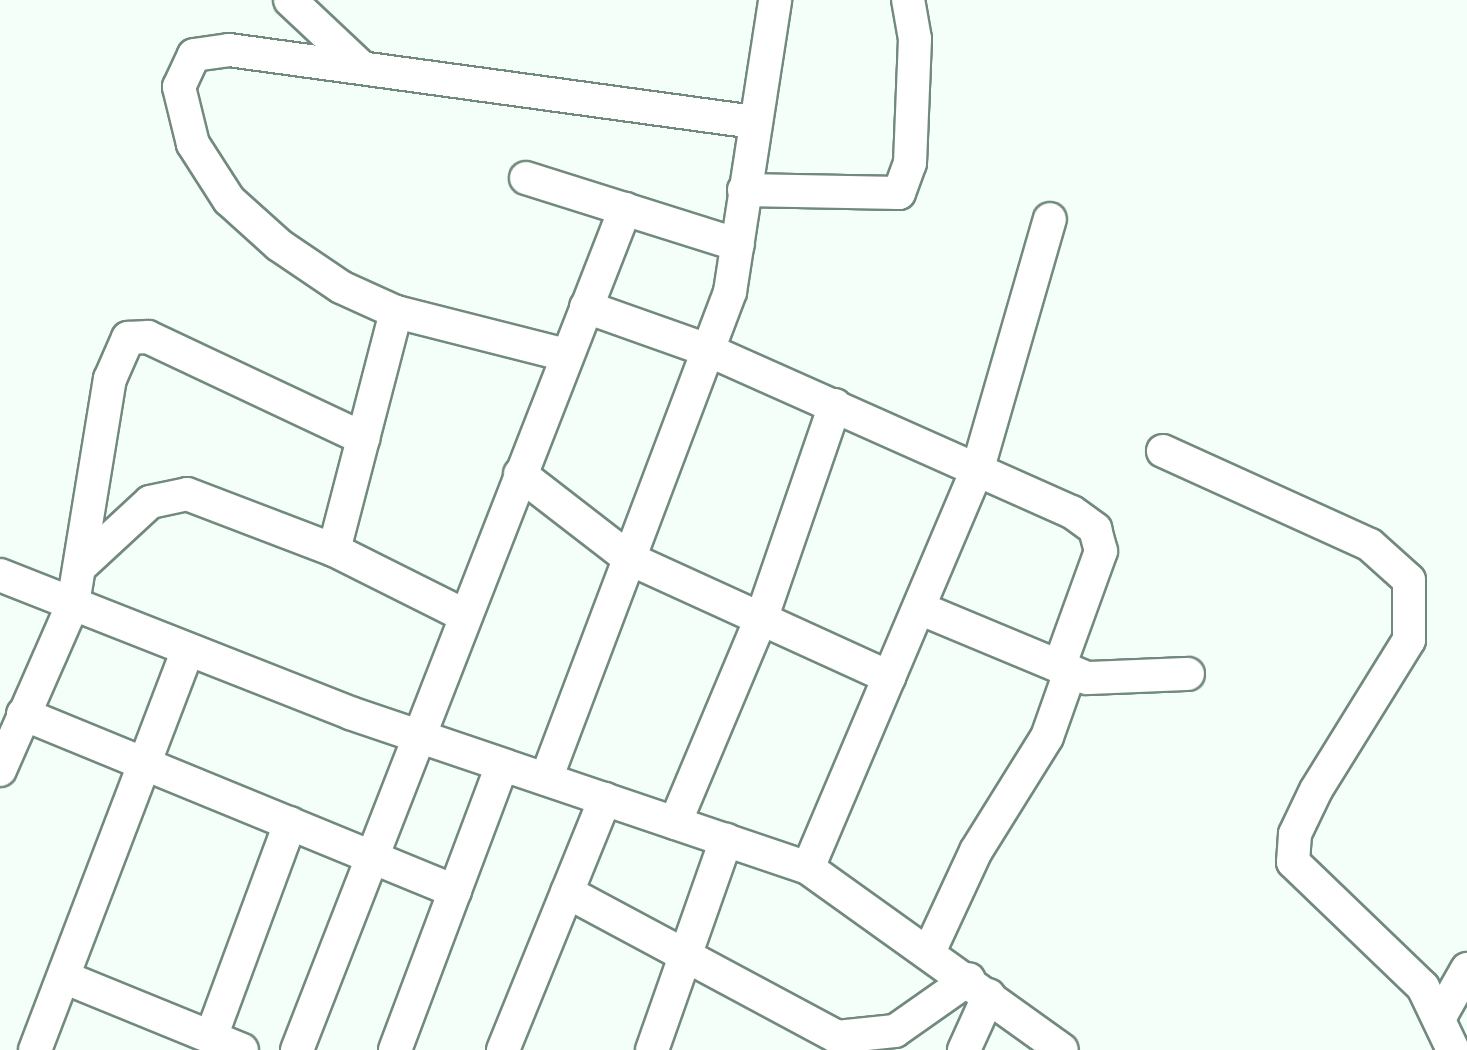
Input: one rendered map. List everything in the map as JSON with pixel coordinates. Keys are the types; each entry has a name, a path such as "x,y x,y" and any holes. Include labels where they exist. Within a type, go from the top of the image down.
{"street":[{"path":"290,0 361,67"},
{"path":"546,779 710,351 738,245 754,122 775,0"},
{"path":"744,190 899,193 910,163 915,55 908,0"},
{"path":"566,355 396,312 341,287 229,200 193,144 179,103 184,71 194,55 211,50 361,67 754,122"},
{"path":"526,178 738,245"},
{"path":"297,1050 464,615 625,209"},
{"path":"808,868 978,468 1050,219"},
{"path":"586,307 710,351 835,405 978,468 1095,529 1101,551 1047,737 976,851 930,950"},
{"path":"334,550 396,312"},
{"path":"0,770 73,604 83,564 106,395 128,338 148,337 363,438"},
{"path":"675,823 763,614 835,405"},
{"path":"1163,451 1370,545 1409,580 1409,640 1316,790 1295,834 1293,862 1423,987 1441,1015 1453,1050"},
{"path":"520,474 630,559 763,614 889,677"},
{"path":"83,564 150,502 176,494 334,550 464,615"},
{"path":"0,575 417,736 808,868 930,950 1062,1050"},
{"path":"919,608 1065,670 1105,681 1188,674"},
{"path":"35,1050 66,978 188,650"},
{"path":"23,714 455,891"},
{"path":"395,1050 502,765"},
{"path":"503,1050 605,799"},
{"path":"211,1037 290,823"},
{"path":"652,1050 690,956 726,840"},
{"path":"567,892 837,1037 895,1031 979,987"},
{"path":"1441,1015 1467,969"},
{"path":"66,978 242,1050"},
{"path":"964,1050 979,987"}]}
